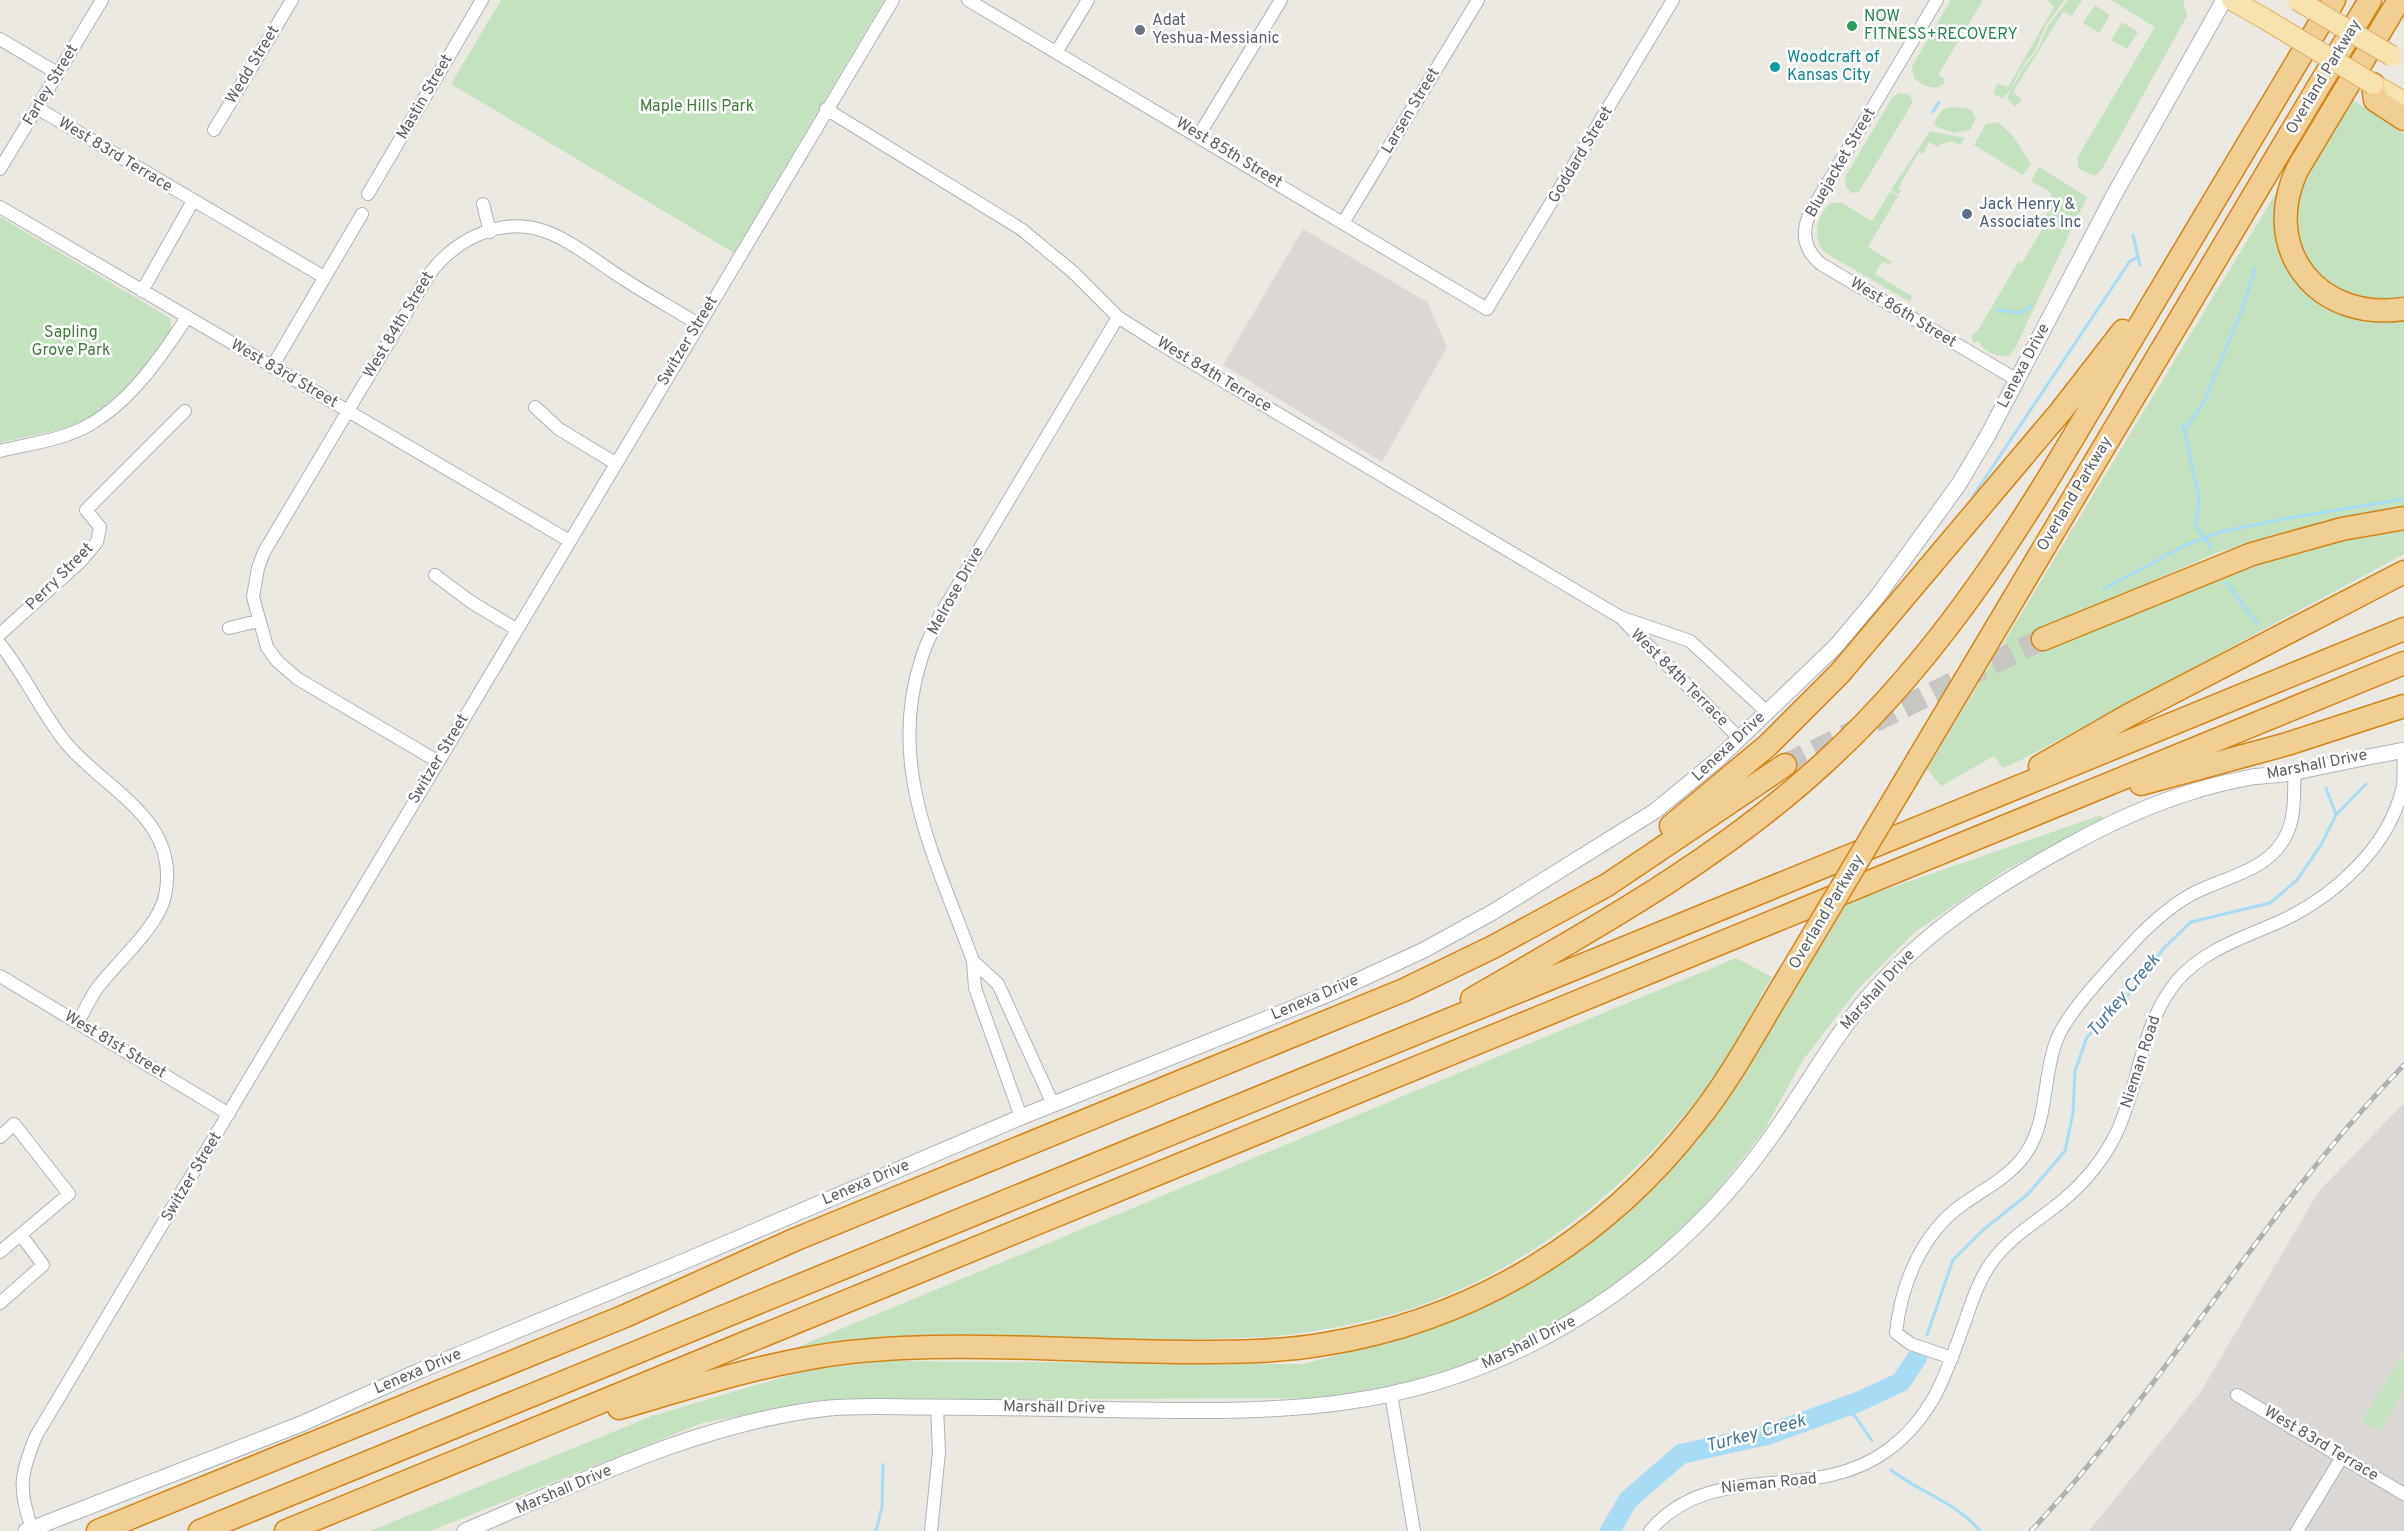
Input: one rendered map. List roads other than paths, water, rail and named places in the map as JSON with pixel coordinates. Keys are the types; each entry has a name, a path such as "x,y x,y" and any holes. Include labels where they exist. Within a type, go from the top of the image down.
{"highway":[{"name":"Overland Parkway","path":"2184,251 2334,0"},
{"name":"Overland Parkway","path":"508,1440 729,1376 849,1352 943,1348 1186,1352 1281,1349 1368,1336 1440,1314 1509,1283 1542,1264 1605,1218 1628,1197 1698,1120 1781,988 2370,0"},
{"path":"2399,0 2297,170 2289,187 2285,218 2289,246 2294,258 2320,291 2340,303 2363,310 2376,312 2404,309"},
{"path":"2373,84 2375,100 2404,118"},
{"path":"1493,947 1602,877 1655,839 1737,774 1812,702 1878,629 2061,411 2184,251"},
{"path":"1399,1041 1615,916 1684,872 1770,810 1825,762 1867,721 1931,649 2000,557 2184,251"},
{"path":"2043,639 2252,554 2342,529 2404,518"},
{"path":"1965,810 2129,715 2404,572"},
{"path":"200,1531 2404,629"},
{"path":"286,1531 1768,926 2404,663"},
{"path":"2038,813 2287,744 2404,706"},
{"path":"98,1531 615,1320 805,1236 1404,990 1493,947 1607,885 1785,765"}],"main road":[{"path":"2232,0 2404,102"},
{"path":"2297,0 2398,59"}],"street":[{"name":"Farley Street","path":"0,169 102,0"},
{"name":"Wedd Street","path":"214,130 292,0"},
{"name":"Mastin Street","path":"368,194 482,0"},
{"name":"Switzer Street","path":"29,1530 21,1499 23,1474 36,1436 568,540 893,0"},
{"name":"West 85th Street","path":"968,0 1199,135 1488,309"},
{"path":"1057,51 1088,0"},
{"path":"1199,135 1281,0"},
{"name":"Larsen Street","path":"1343,223 1478,0"},
{"name":"Goddard Street","path":"1488,309 1673,0"},
{"name":"Bluejacket Street","path":"1804,234 1811,211 1937,0"},
{"name":"Lenexa Drive","path":"29,1530 301,1424 419,1371 692,1258 1021,1117 1331,993 1431,946 1512,901 1655,811 1709,767 1836,646 1877,597 1959,484 2017,380 2114,195 2224,0"},
{"path":"0,39 57,73"},
{"name":"West 83rd Terrace","path":"37,108 324,277"},
{"name":"West 84th Terrace","path":"825,110 1021,229 1074,272 1118,317 1620,617 1690,641 1767,712"},
{"path":"142,291 193,201"},
{"path":"483,204 490,232"},
{"name":"West 83rd Street","path":"0,207 568,540"},
{"path":"272,367 362,214"},
{"name":"West 84th Street","path":"348,411 430,273 455,246 468,237 512,226 552,234 698,324"},
{"name":"West 86th Street","path":"1804,234 1812,257 1821,264 2017,380"},
{"path":"0,451 52,439 87,427 106,413 163,354 187,317"},
{"name":"Melrose Drive","path":"1021,1117 975,988 973,962 916,805 909,746 915,687 921,659 939,617 1118,317"},
{"path":"535,407 559,429 615,463"},
{"name":"Perry Street","path":"0,634 81,561 97,542 100,527 86,510 185,411"},
{"path":"348,411 264,552 254,584 253,597 258,621 267,648 290,673 437,761"},
{"path":"435,575 471,602 516,629"},
{"name":"West 84th Terrace","path":"1620,617 1739,738"},
{"path":"229,628 258,621"},
{"path":"0,644 17,666 67,744 90,767 129,799 144,815 162,844 165,896 157,915 98,988 78,1023"},
{"name":"Marshall Drive","path":"465,1531 627,1463 728,1426 771,1417 835,1408 1267,1410 1314,1407 1391,1394 1444,1380 1531,1345 1589,1312 1669,1252 1732,1188 1771,1138 1828,1049 1865,1001 1897,965 1931,933 1974,900 2033,865 2138,811 2216,785 2404,750"},
{"name":"Nieman Road","path":"1650,1531 1671,1511 1707,1492 1724,1488 1824,1478 1876,1457 1910,1431 1937,1396 1973,1297 1997,1256 2014,1237 2075,1190 2103,1157 2116,1133 2151,1023 2165,996 2179,979 2216,949 2303,910 2345,879 2368,854 2397,804 2404,784 2404,750"},
{"path":"1952,1358 1911,1344 1896,1333 1898,1313 1921,1251 1944,1219 1994,1185 2022,1159 2039,1125 2057,1039 2076,1009 2133,942 2167,910 2193,894 2258,865 2279,846 2293,815 2295,772"},
{"name":"Melrose Drive","path":"973,962 998,984 1053,1104"},
{"name":"West 81st Street","path":"0,976 229,1114"},
{"path":"0,1137 14,1124 69,1194 0,1252"},
{"path":"0,1303 43,1265 21,1235"},
{"path":"1391,1394 1414,1531"},
{"name":"West 83rd Terrace","path":"2238,1395 2404,1494"},
{"path":"931,1531 939,1452 937,1407"},
{"path":"2297,1531 2342,1457"}],"waterway":[{"path":"1933,112 1939,102"},
{"path":"2133,235 2140,265"},
{"path":"1973,496 2130,261 2138,257"},
{"path":"2184,431 2204,402 2242,310 2255,269"},
{"path":"1998,310 2021,313 2031,306"},
{"path":"2183,424 2199,498 2196,525 2211,548"},
{"path":"2104,589 2188,544 2220,532 2404,499"},
{"path":"2227,583 2257,623"},
{"name":"Turkey Creek","path":"1927,1335 1953,1260 1983,1230 2028,1194 2065,1151 2073,1113 2075,1071 2087,1037 2115,1012 2164,948 2191,922 2270,903 2297,880 2321,845 2336,815 2366,784"},
{"path":"2326,788 2336,814"},
{"name":"Turkey Creek","path":"1610,1531 1628,1500 1681,1454 1767,1435 1858,1402 1901,1382 1917,1358"},
{"path":"1843,1408 1855,1416 1872,1441"},
{"path":"876,1531 882,1507 883,1465"},
{"path":"1891,1470 1950,1505 1980,1531"}],"tunnel":[{"path":"1785,765 2043,639"}],"railway":[{"path":"2031,1531 2127,1417 2306,1178 2404,1065"}],"place":[{"name":"NOW FITNESS+RECOVERY","path":"1852,26"},
{"name":"Adat Yeshua-Messianic","path":"1140,30"},
{"name":"Woodcraft of Kansas City","path":"1775,67"},
{"name":"Jack Henry & Associates Inc","path":"1967,214"}],"park label":[{"name":"Maple Hills Park","path":"697,107"},
{"name":"Sapling Grove Park","path":"71,342"}]}
